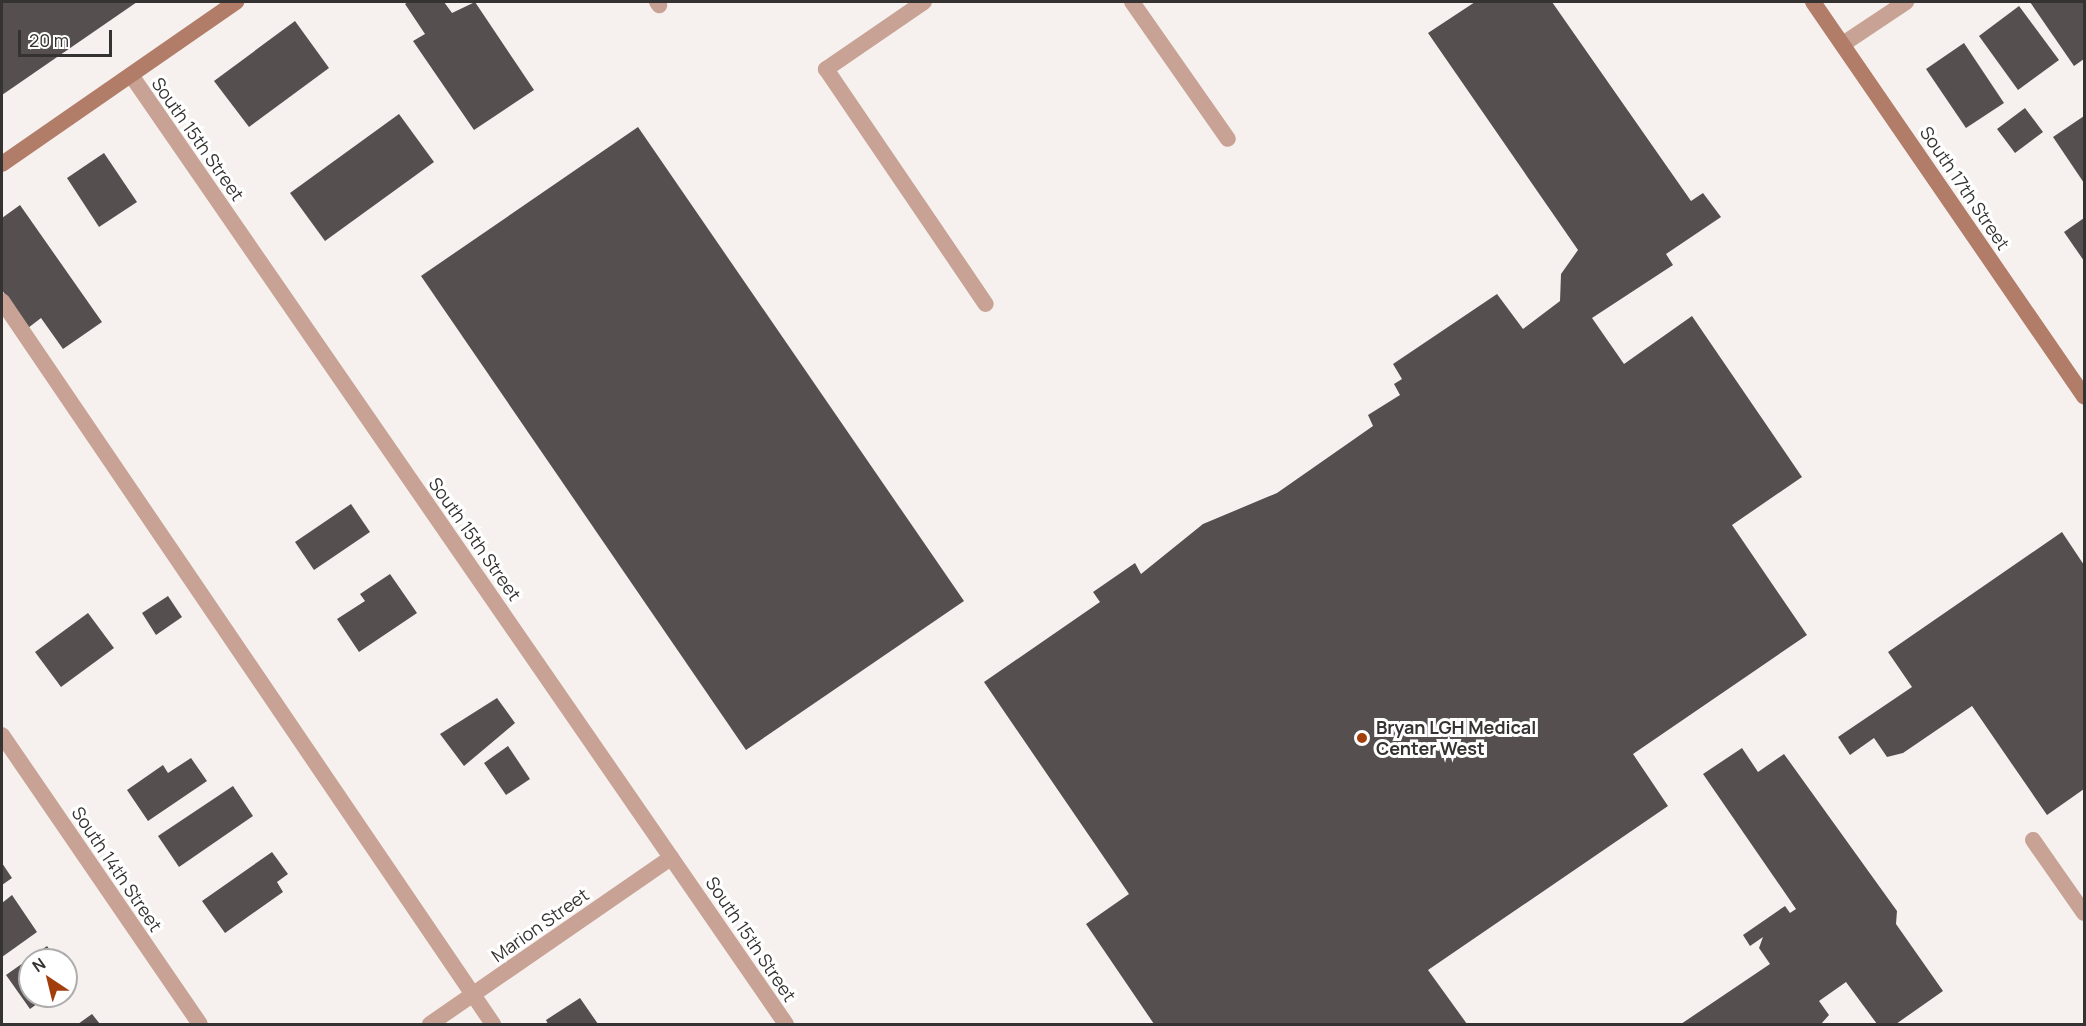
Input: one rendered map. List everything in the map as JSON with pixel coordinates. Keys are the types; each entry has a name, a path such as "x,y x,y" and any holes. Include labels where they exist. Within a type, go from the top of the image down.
{"main road":[{"path":"2,164 236,2"},
{"name":"South 17th Street","path":"1814,2 2085,397"}],"street":[{"path":"924,2 826,69 986,304"},
{"path":"1132,2 1228,139"},
{"path":"1844,44 1906,2"},
{"name":"South 15th Street","path":"131,75 786,1024"},
{"path":"2,301 494,1024"},
{"name":"South 14th Street","path":"2,735 7,756 200,1024"},
{"path":"2033,840 2085,913"},
{"name":"Marion Street","path":"430,1024 671,858"}],"building":[{"path":"2,2 137,2 2,95"},
{"path":"408,2 444,2 452,13 475,2 534,90 474,130 413,41 425,34 405,4"},
{"path":"1475,2 1552,2 1691,201 1703,193 1721,217 1666,254 1673,265 1592,318 1624,364 1692,316 1802,477 1732,525 1807,635 1633,754 1668,806 1428,970 1467,1024 1154,1024 1086,924 1129,894 984,682 1100,602 1093,592 1135,563 1141,574 1203,524 1277,493 1373,426 1368,415 1400,395 1394,384 1402,379 1393,364 1497,294 1523,329 1560,301 1561,274 1578,250 1428,33"},
{"path":"2030,2 2084,2 2084,59 2074,66"},
{"path":"2019,6 2059,60 2018,90 1979,36"},
{"path":"295,21 329,68 249,127 214,81"},
{"path":"1964,43 2004,103 1966,128 1926,69"},
{"path":"2025,108 2043,132 2015,153 1997,129"},
{"path":"399,114 434,162 325,241 290,193"},
{"path":"2084,116 2084,183 2053,137"},
{"path":"638,127 964,601 746,750 421,276"},
{"path":"104,153 137,202 99,227 67,178"},
{"path":"20,205 102,322 63,349 41,318 28,328 2,290 2,218"},
{"path":"2084,218 2084,261 2064,232"},
{"path":"351,504 370,532 314,570 295,542"},
{"path":"2062,532 2084,565 2084,789 2047,815 1972,706 1903,753 1887,757 1874,738 1850,755 1838,737 1912,687 1888,652"},
{"path":"390,574 417,613 359,652 337,619 365,601 360,594"},
{"path":"168,596 182,617 156,635 142,613"},
{"path":"88,613 114,648 61,687 35,652"},
{"path":"497,698 515,723 464,766 440,734"},
{"path":"508,746 530,779 506,795 484,763"},
{"path":"1742,748 1758,772 1784,754 1897,911 1896,924 1943,991 1896,1024 1877,1024 1846,982 1819,1001 1829,1015 1821,1024 1681,1024 1770,964 1759,948 1763,937 1750,946 1743,935 1785,906 1790,913 1796,909 1703,774"},
{"path":"191,758 207,781 148,821 127,790 163,765 168,773"},
{"path":"233,786 253,816 179,867 158,836"},
{"path":"272,852 288,874 277,882 283,892 225,933 202,901"},
{"path":"2,863 12,878 2,885"},
{"path":"12,895 37,932 2,957 2,903"},
{"path":"18,967 18,992 6,975"},
{"path":"580,998 598,1024 548,1024 546,1020"},
{"path":"92,1014 100,1024 78,1024"}],"place":[{"name":"Bryan LGH Medical Center West","path":"1362,738"}]}
